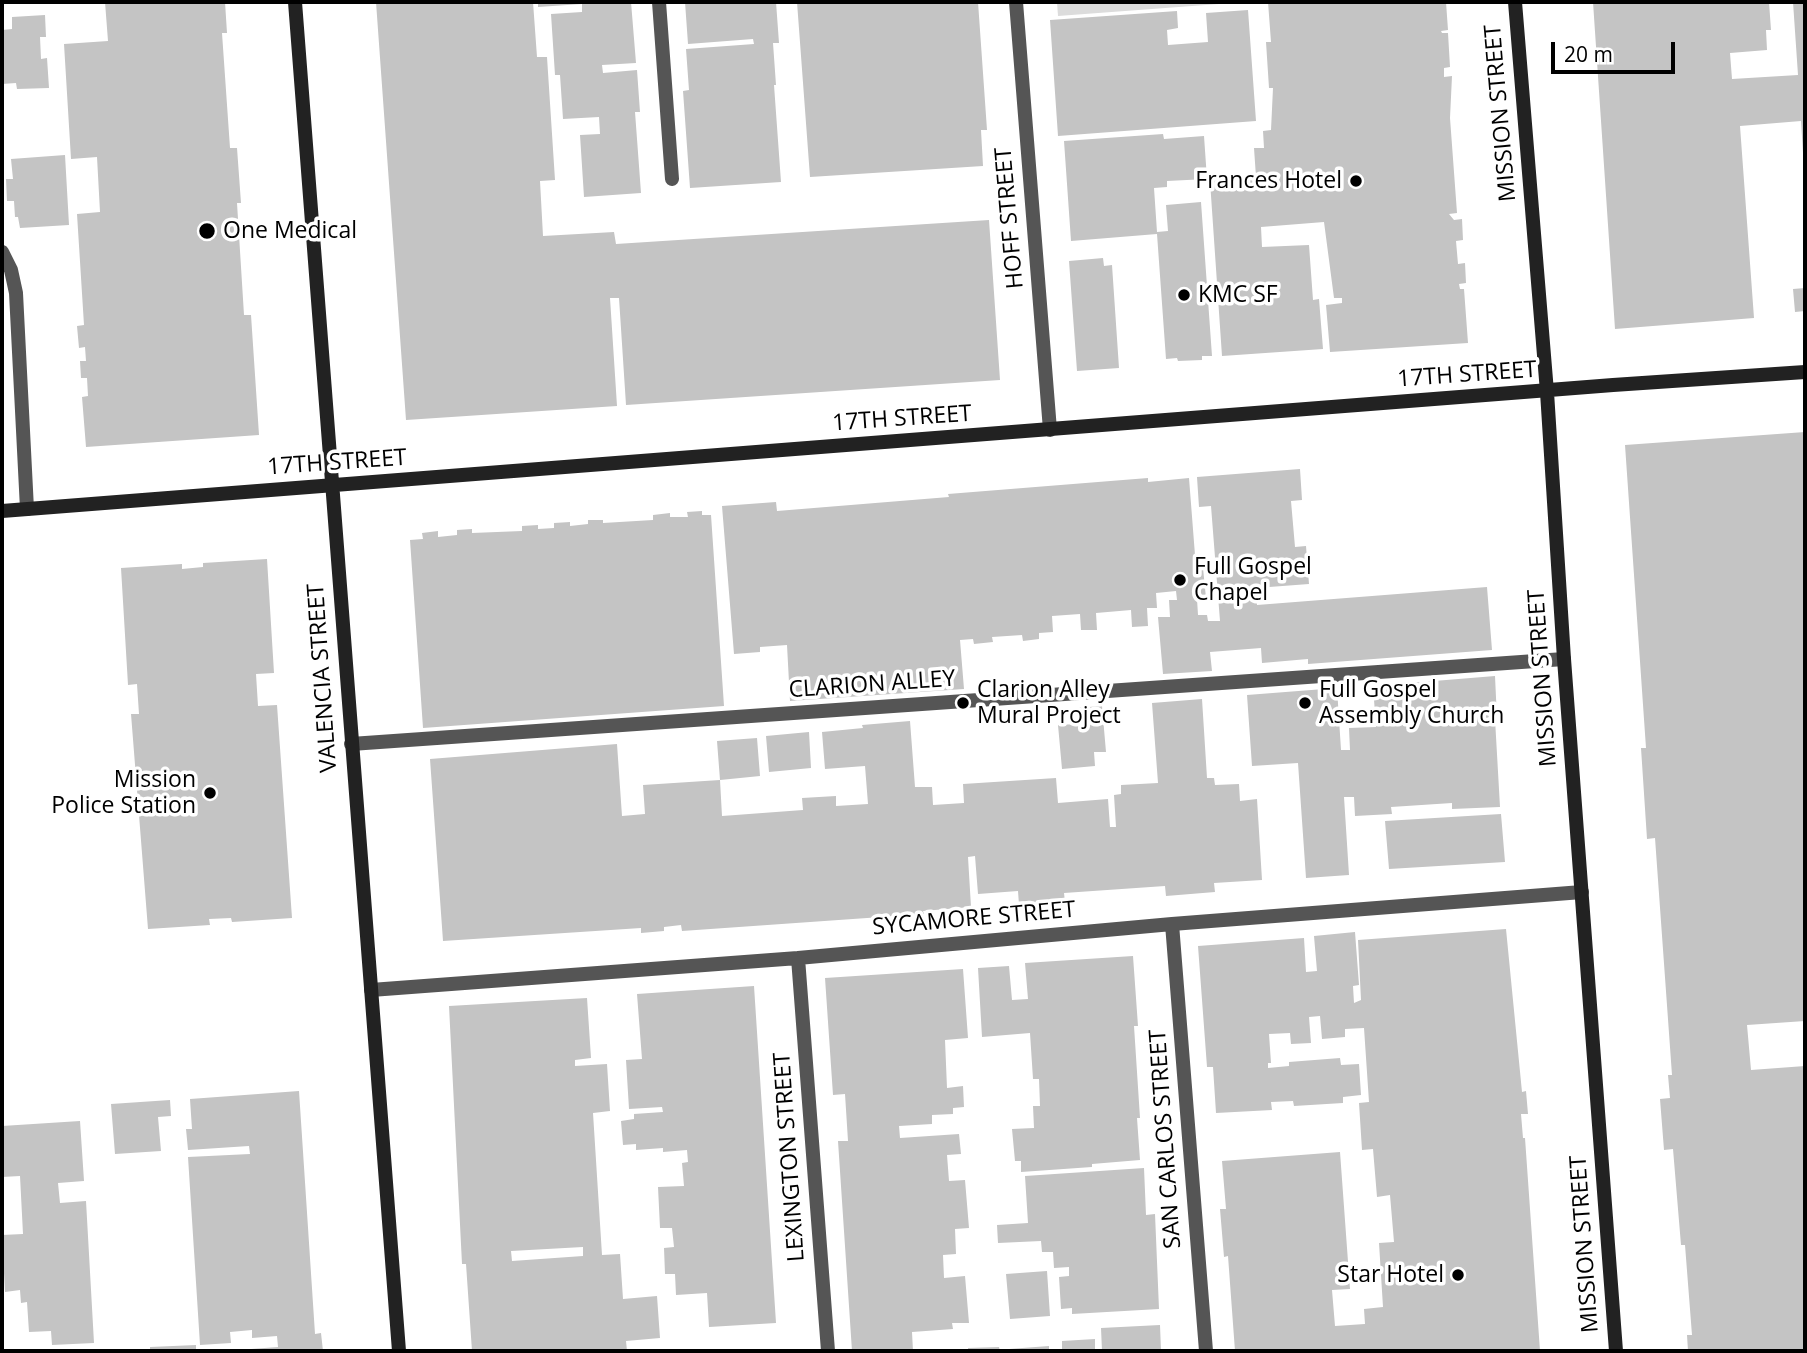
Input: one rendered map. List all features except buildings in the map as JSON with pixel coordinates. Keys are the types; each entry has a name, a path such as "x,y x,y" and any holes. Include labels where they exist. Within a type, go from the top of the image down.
{"street":[{"name":"VALENCIA STREET","path":"295,2 398,1351"},
{"path":"659,2 672,179"},
{"name":"HOFF STREET","path":"1016,2 1050,430"},
{"name":"MISSION STREET","path":"1515,2 1547,392 1564,659 1616,1351"},
{"path":"2,252 11,270 16,293 27,509"},
{"name":"17TH STREET","path":"2,511 1805,372"},
{"name":"CLARION ALLEY","path":"351,744 1564,659"},
{"name":"SYCAMORE STREET","path":"371,990 798,958 1172,924 1582,892"},
{"name":"SAN CARLOS STREET","path":"1172,924 1206,1351"},
{"name":"LEXINGTON STREET","path":"798,958 828,1351"}],"shaded area":[{"path":"1057,2 1219,2 1219,4 1058,16"}],"place":[{"name":"Frances Hotel","path":"1356,181"},
{"name":"One Medical","path":"207,231"},
{"name":"KMC SF","path":"1184,295"},
{"name":"Full Gospel Chapel","path":"1180,580"},
{"name":"Clarion Alley Mural Project","path":"963,703"},
{"name":"Full Gospel Assembly Church","path":"1305,703"},
{"name":"Mission Police Station","path":"210,793"},
{"name":"Star Hotel","path":"1458,1275"}]}
